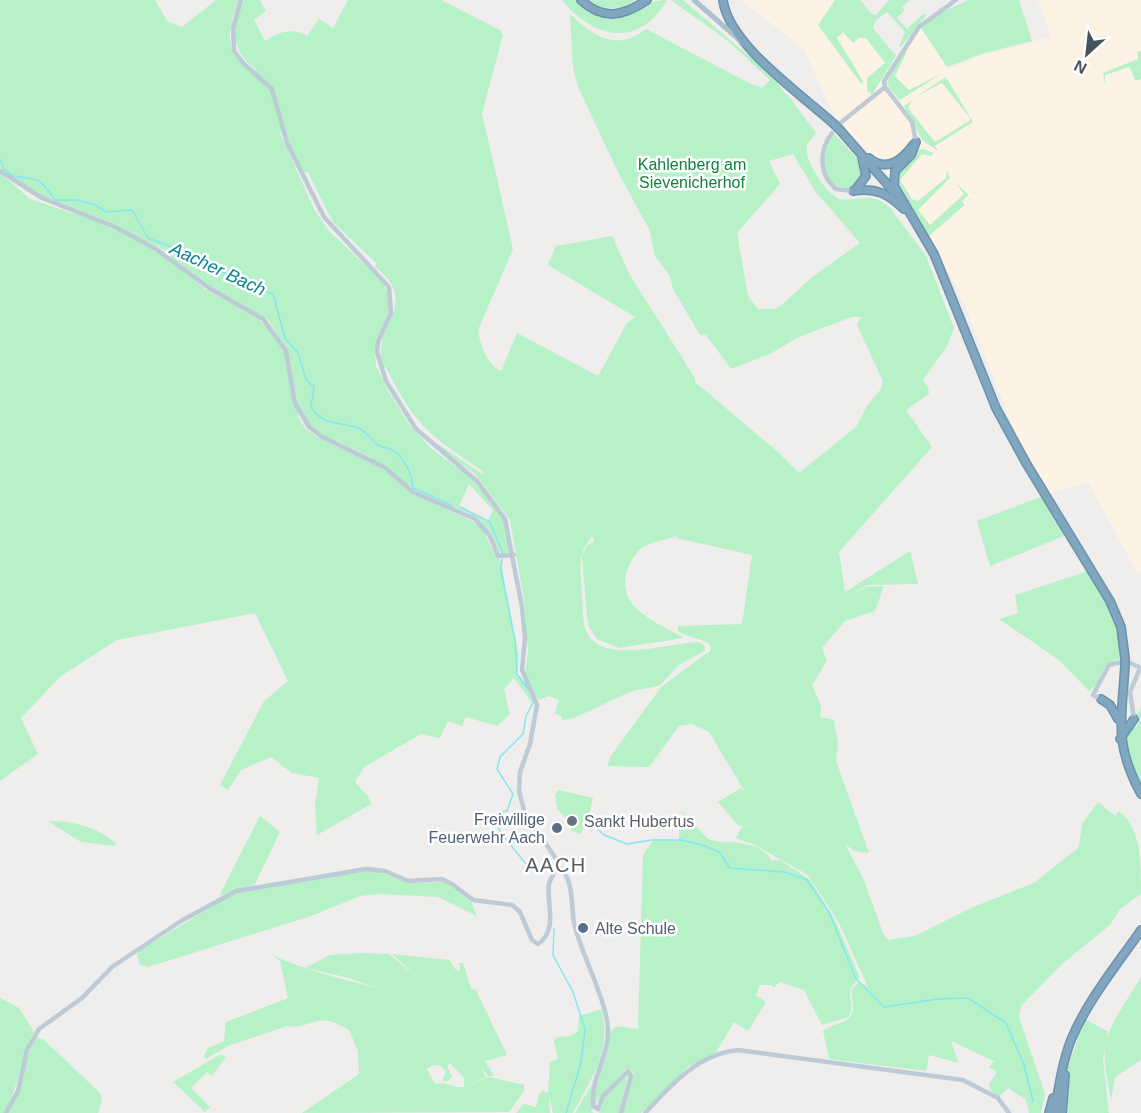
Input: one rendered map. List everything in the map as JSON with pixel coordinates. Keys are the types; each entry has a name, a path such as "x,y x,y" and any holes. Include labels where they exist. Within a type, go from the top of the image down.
{"highway":[{"path":"581,0 595,11 609,15 627,12 647,0"},
{"path":"586,0 596,8 611,12 625,9 639,0"},
{"path":"723,0 730,24 746,46 877,164 889,165 906,154 916,142"},
{"path":"916,142 911,155 894,175 894,186 934,254 988,391 1007,430 1113,606 1120,627 1125,661 1120,739 1126,763 1141,794"},
{"path":"853,191 862,184 866,176 865,166 858,149"},
{"path":"858,149 903,204"},
{"path":"853,191 873,190 887,194 912,218"},
{"path":"1101,699 1111,700 1122,692"},
{"path":"1101,699 1110,705 1120,718 1128,722 1134,719"},
{"path":"1120,739 1134,719"},
{"path":"1049,1113 1071,1040 1087,1010 1141,930"},
{"path":"1055,1113 1065,1060"},
{"path":"1062,1113 1065,1060"}],"main road":[{"path":"6,1113 18,1091 27,1050 39,1029 82,998 107,971 181,921 236,891 350,870 385,871 408,881 444,880 475,900 510,903 520,912 531,938 538,944 545,935 551,920 549,886 558,867 558,861 525,814 520,796 520,772 530,744 537,708 522,670 524,631 514,555 507,525 501,511 477,481 435,448 416,429 386,381 377,352 378,342 391,313 389,287 324,217 287,143 272,88 244,64 234,51 233,28 241,0"},
{"path":"694,0 746,46"},
{"path":"916,142 912,122 885,87 884,81 919,27 956,0"},
{"path":"853,191 836,189 825,175 822,160 827,141 836,128 885,87"},
{"path":"0,171 42,198 91,217 156,249 209,288 263,319 285,351 295,403 309,427 317,434 384,467 413,492 475,519 487,531 502,557 514,555"},
{"path":"1101,699 1093,695 1109,665 1126,661 1141,668 1130,692 1134,719"},
{"path":"558,867 563,871 568,883 576,929 607,1024 606,1039 593,1090 593,1107 598,1109 603,1096 624,1072 628,1071 631,1076 621,1113"},
{"path":"645,1113 693,1066 713,1056 736,1050 952,1078 990,1092 1009,1113"}],"shaded area":[{"path":"741,0 860,0 876,19 865,27 894,60 919,25 949,69 976,57 1051,37 1038,0 1141,0 1141,573 1138,574 1088,482 1049,494 1017,436 965,306 916,208 866,149 835,118 804,49"}],"green space":[{"name":"Kahlenberg am Sievenicherhof","path":"0,0 155,0 168,22 182,27 216,0 239,0 232,21 230,40 236,57 251,72 256,70 241,54 235,38 237,21 244,0 260,0 266,11 254,20 265,41 275,35 291,31 307,36 319,19 333,28 348,0 441,0 500,30 503,35 482,113 513,249 478,330 482,348 488,359 501,371 517,333 598,376 627,323 635,317 548,265 556,246 612,236 631,277 695,378 695,382 778,452 799,473 856,427 867,406 881,389 883,381 857,325 861,317 852,317 799,337 770,354 731,369 706,335 700,335 673,289 670,276 655,256 650,231 618,172 578,87 573,68 570,14 588,29 606,39 625,40 646,29 762,88 770,80 728,41 671,0 683,0 775,78 785,94 781,95 787,94 816,133 807,145 807,151 808,159 822,183 839,199 879,200 891,209 926,256 954,328 947,346 923,380 928,387 929,394 906,410 932,447 839,552 845,592 910,551 918,584 867,585 848,596 866,587 884,586 875,611 845,621 822,648 827,661 812,685 821,705 820,717 834,720 838,744 836,761 869,853 854,851 845,844 863,878 883,933 888,940 915,936 973,907 1034,883 1079,847 1082,824 1098,802 1115,816 1119,811 1132,826 1136,836 1140,858 1141,894 1120,909 1110,925 1063,963 1021,1006 1019,1017 1045,1094 1041,1113 1029,1113 1026,1100 1008,1088 999,1097 990,1090 989,1084 997,1072 989,1067 994,1061 951,1041 959,1063 929,1055 926,1071 829,1059 823,1031 849,1018 853,1010 852,989 855,985 860,982 868,987 839,923 808,875 755,845 735,838 743,826 766,824 739,826 718,802 741,788 745,792 709,732 692,724 679,726 649,767 607,766 611,756 661,687 711,650 710,645 706,642 678,631 678,626 742,624 752,555 676,538 677,535 642,548 633,558 627,571 625,584 627,595 641,613 684,638 619,648 597,639 589,627 582,557 584,622 586,631 594,642 605,648 636,650 698,642 705,646 705,651 679,665 659,686 632,691 572,719 562,720 562,717 555,713 559,700 549,696 538,700 525,673 528,651 524,600 510,520 475,474 436,446 435,442 484,475 481,470 428,430 408,407 399,392 383,363 381,354 385,332 394,312 396,301 394,291 388,279 375,267 376,263 333,222 308,172 302,174 282,129 280,133 314,209 329,231 382,281 389,295 389,309 375,353 376,366 387,389 410,426 432,449 471,478 491,502 504,520 511,552 500,554 491,533 470,514 405,484 370,457 312,429 299,410 288,351 268,320 207,285 171,257 173,254 108,222 39,196 0,168","holes":["793,154 815,191 860,243 812,277 783,304 774,309 758,309 748,296 737,233 780,184 769,161","469,484 493,510 487,522 459,506","592,537 594,542 587,545 583,554 587,543"]},
{"path":"562,0 578,0 591,12 603,18 613,18 654,2 667,0 656,16 643,26 630,32 616,33 601,30 588,23"},
{"path":"590,0 635,0 618,8 606,8"},
{"path":"835,0 860,0 872,14 876,15 889,0 909,0 902,7 905,10 897,18 907,29 924,13 926,16 901,47 899,46 905,32 887,12 876,20 873,28 896,56 872,95 867,90 867,78 885,63 866,38 859,38 853,43 843,32 837,38 863,81 862,85 818,25"},
{"path":"968,0 1019,0 1032,41 981,54 947,67 921,28 934,16"},
{"path":"906,46 906,54 895,76 909,90 941,74 900,100 889,88 887,82"},
{"path":"1141,51 1141,79 1135,81 1130,67 1105,75 1105,85 1103,73 1138,59 1137,52"},
{"path":"946,77 973,122 935,146 938,151 922,140 904,106 912,100 908,108 935,142 969,121 970,118 942,83 915,97"},
{"path":"834,134 862,163 864,173 853,189 836,186 827,174 825,154"},
{"path":"923,149 934,153 931,156 922,154 900,180 912,199 918,201 946,178 947,171 950,178 918,210 930,225 964,194 956,183 969,195 962,201 965,205 929,236 895,186 896,173 916,151"},
{"path":"0,173 30,199 93,220 135,239 168,258 205,289 255,316 269,329 286,356 299,418 305,428 316,436 380,467 413,494 474,522 482,528 496,557 500,559 519,656 517,674 536,701 532,703 514,678 504,689 510,714 497,726 466,717 462,726 448,721 440,738 421,734 364,767 355,782 368,796 371,804 317,835 315,806 319,778 292,773 271,757 241,770 228,790 220,785 264,701 288,681 255,613 117,640 61,676 21,718 38,754 0,781"},
{"path":"1043,496 1066,535 990,566 977,521"},
{"path":"1088,571 1112,612 1120,647 1120,659 1104,669 1097,683 1089,691 1059,660 999,619 1018,613 1015,595"},
{"path":"1141,707 1141,788 1127,756 1125,735 1138,725 1139,717 1135,713 1138,714"},
{"path":"558,790 593,798 588,821 580,834 571,830 577,817 572,814 567,819 557,809 555,795"},
{"path":"681,810 707,838 747,844 757,848 766,853 772,861 780,860 810,880 835,920 860,978 851,988 851,1011 848,1017 822,1025 804,990 780,982 773,988 772,985 760,985 756,995 766,1002 748,1031 734,1022 715,1054 688,1067 641,1113 622,1113 634,1074 629,1068 624,1070 604,1092 596,1106 594,1098 611,1031 617,1026 638,1029 643,855 653,840 679,841 679,829 664,828 661,824 691,827"},
{"path":"260,816 280,832 255,884 219,896"},
{"path":"48,821 84,826 116,843 114,846 81,842"},
{"path":"374,870 410,883 446,882 471,902 477,916 438,897 379,894 360,896 311,916 148,967 140,965 137,955 139,951 234,893 349,872"},
{"path":"389,954 420,980 392,954 450,960 455,969 460,971 460,964 456,963 463,963 471,988 476,990 507,1055 485,1061 494,1076 488,1076 481,1068 486,1077 467,1085 489,1077 524,1085 524,1091 509,1112 302,1113 359,1074 358,1051 349,1030 328,1021 287,1026 228,1046 206,1059 204,1056 208,1048 224,1041 226,1022 288,998 280,961 272,955 305,968 330,955","holes":["306,968 349,978 378,989","450,1063 464,1078 464,1087 443,1083 435,1084 427,1069 433,1065 441,1066 446,1072 442,1081 448,1081 452,1077 447,1066"]},
{"path":"1141,977 1141,1060 1115,1077 1111,1101 1105,1062 1107,1040 1110,1030"},
{"path":"0,998 19,1008 34,1032 4,1113 0,1113"},
{"path":"601,1009 604,1024 602,1051 593,1076 573,1113 553,1113 549,1096 550,1113 516,1113 524,1104 536,1107 539,1094 543,1090 548,1093 550,1062 558,1059 554,1040 557,1037 570,1036 578,1031 579,1016"},
{"path":"1085,1019 1108,1032 1103,1059 1109,1113 1065,1113 1068,1067"},
{"path":"37,1037 44,1040 100,1093 102,1101 98,1113 7,1113"},
{"path":"221,1054 226,1057 212,1076 207,1072 191,1088 210,1107 205,1112 173,1082"},
{"path":"628,1074 619,1113 599,1113 606,1095"},
{"path":"592,1084 590,1104 593,1113 575,1113"}],"waterway":[{"name":"Aacher Bach","path":"0,160 4,169 13,176 38,180 55,200 77,200 93,204 107,212 132,210 148,238 192,255 245,284 273,294 285,338 298,353 306,379 314,387 311,407 316,413 327,421 360,429 378,445 399,455 410,473 413,488 453,506"},
{"name":"Aacher Bach","path":"460,507 490,522 503,554"},
{"name":"Aacher Bach","path":"502,558 501,570 515,641 517,674 528,689"},
{"name":"Aacher Bach","path":"531,870 501,833 495,821 500,812 507,811 513,794 497,769 500,757 523,734 526,716 534,701"},
{"path":"589,821 604,835 627,844 652,840 681,840 719,852 730,868 784,872 807,880 829,912 856,979 884,1007 938,999 968,998 1006,1023 1024,1065 1033,1101"},
{"name":"Aacher Bach","path":"554,929 553,955 573,992 585,1029 581,1063 566,1113"}],"place":[{"name":"Sankt Hubertus","path":"572,821"},
{"name":"Freiwillige Feuerwehr Aach","path":"557,828"},
{"name":"Alte Schule","path":"583,928"}],"district":[{"name":"AACH","path":"556,865"}]}
